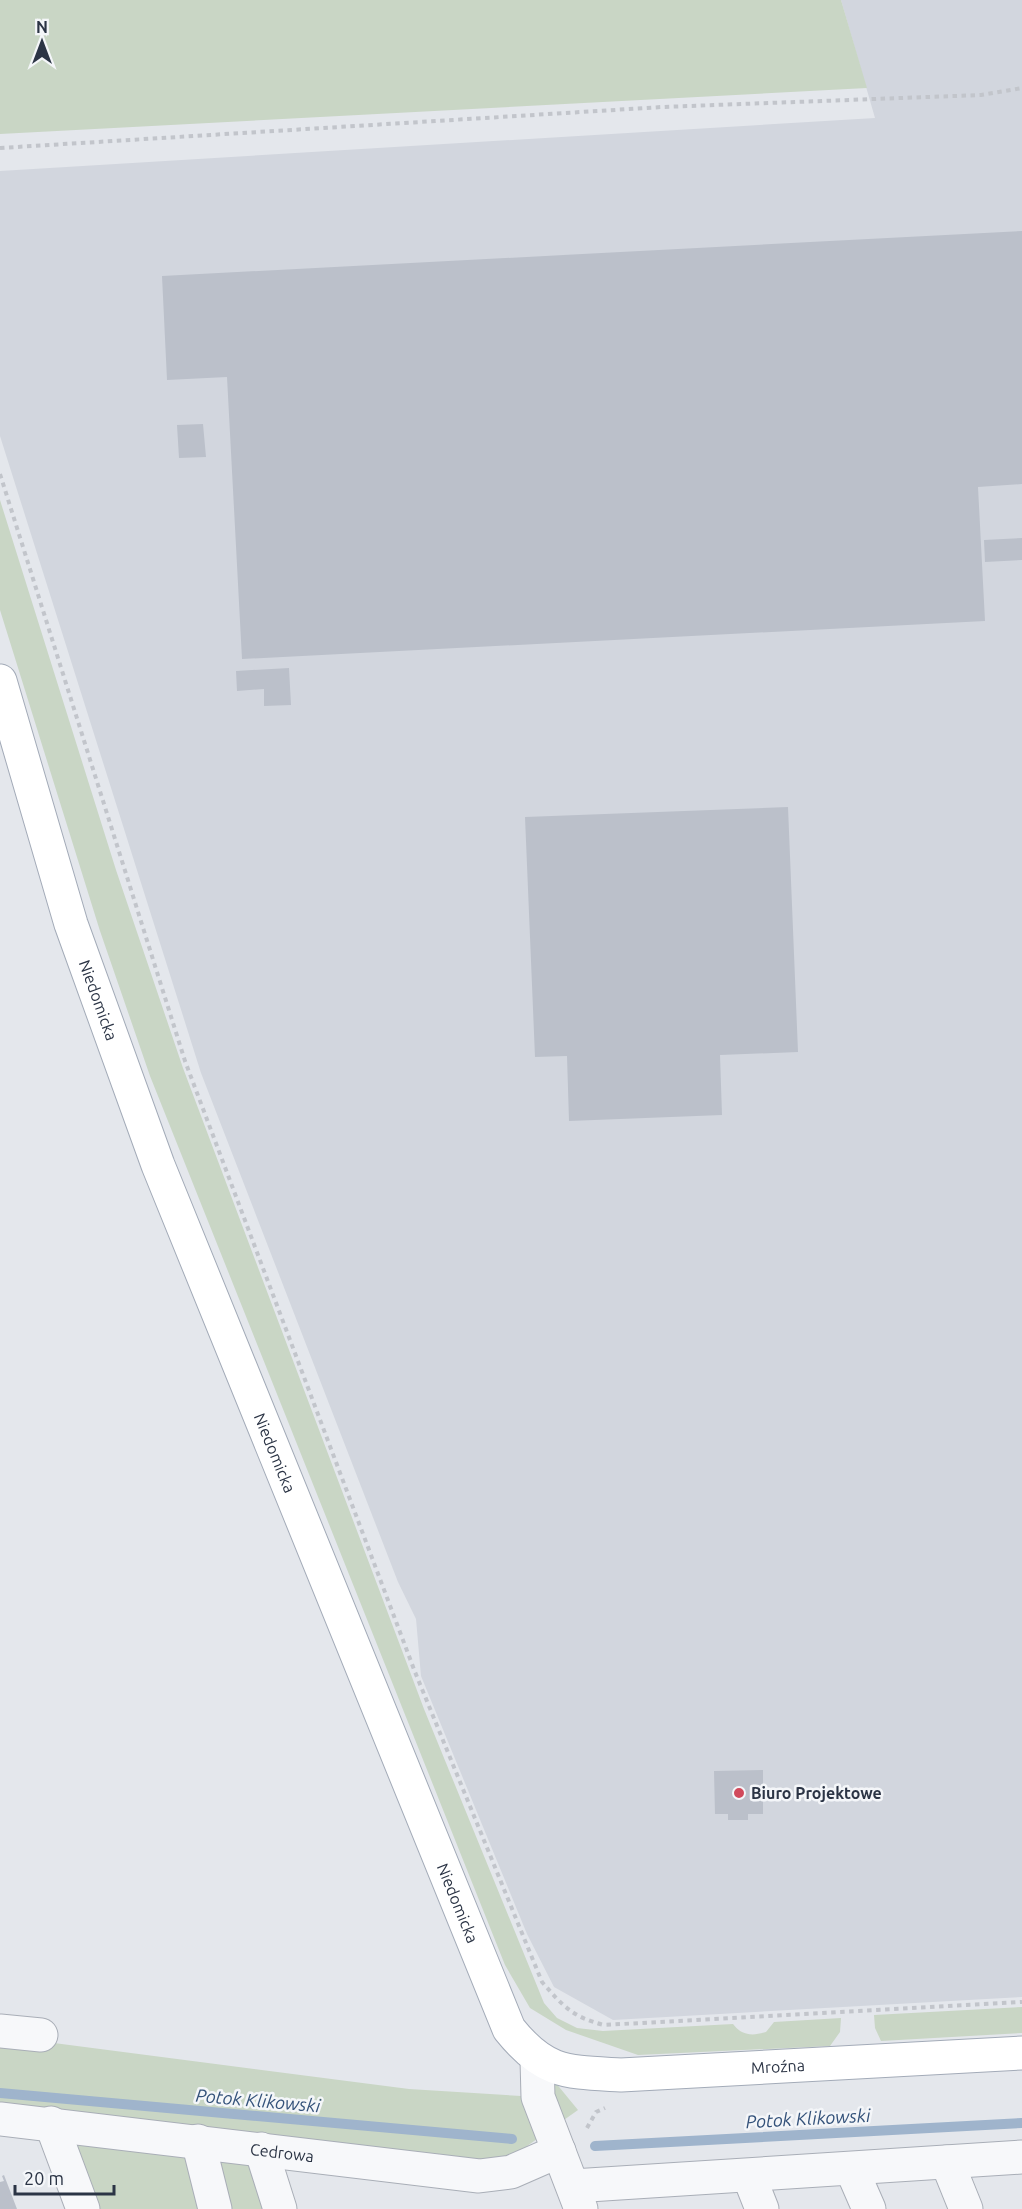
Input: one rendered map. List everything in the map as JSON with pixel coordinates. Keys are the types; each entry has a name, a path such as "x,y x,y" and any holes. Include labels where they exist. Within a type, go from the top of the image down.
{"main road":[{"name":"Niedomicka","path":"0,681 71,924 158,1165 509,2029 537,2060"},
{"name":"Mroźna","path":"537,2060 557,2068 621,2075 1022,2053"}],"street":[{"path":"0,2031 41,2035"},
{"path":"537,2060 536,2090 577,2198 650,2179 852,2170 1022,2157"},
{"name":"Cedrowa","path":"0,2118 479,2176 511,2172 559,2151"},
{"path":"51,2123 83,2209"},
{"path":"198,2141 215,2209"},
{"path":"261,2149 280,2209"},
{"path":"947,2162 966,2209"},
{"path":"852,2170 869,2209"},
{"path":"749,2176 762,2209"}],"path":[{"path":"0,148 662,107 981,95 1022,88"},
{"path":"0,474 185,1061 415,1672 542,1982 558,2001 580,2019 604,2025 1022,2002"}],"shaded area":[{"path":"841,0 1022,0 1022,1997 613,2020 554,1987 527,1934 421,1676 416,1619 398,1582 201,1073 0,436 0,171 875,118"}],"green space":[{"path":"0,0 841,0 867,88 0,134"},
{"path":"0,500 116,870 183,1068 424,1709 544,2003 557,2018 577,2028 603,2031 733,2024 744,2033 757,2034 766,2032 774,2022 841,2018 840,2032 830,2046 638,2055 566,2030 530,2008 505,1965 150,1076 100,931 0,610"},
{"path":"1022,2007 1022,2033 881,2041 875,2028 874,2015"},
{"path":"0,2036 409,2089 538,2097 537,2060 578,2110 513,2156 511,2172 261,2149 280,2209 83,2209 51,2123 0,2119"}],"building":[{"path":"1022,231 1022,484 978,487 985,621 242,659 227,377 167,380 162,276"},
{"path":"203,424 206,457 179,458 177,425"},
{"path":"1022,538 1022,560 985,562 984,540"},
{"path":"289,668 291,705 264,706 264,689 237,691 236,671"},
{"path":"788,807 798,1052 720,1055 722,1115 569,1121 567,1056 535,1057 525,817"},
{"name":"Biuro Projektowe","path":"763,1770 763,1814 748,1814 748,1820 728,1820 728,1814 715,1814 714,1771"},
{"path":"4,2175 17,2209 0,2209 0,2182 4,2181 2,2176"}],"waterway":[{"name":"Potok Klikowski","path":"0,2093 512,2139"},
{"name":"Potok Klikowski","path":"595,2146 1022,2123"}],"place":[{"name":"Biuro Projektowe","path":"739,1793"}]}
